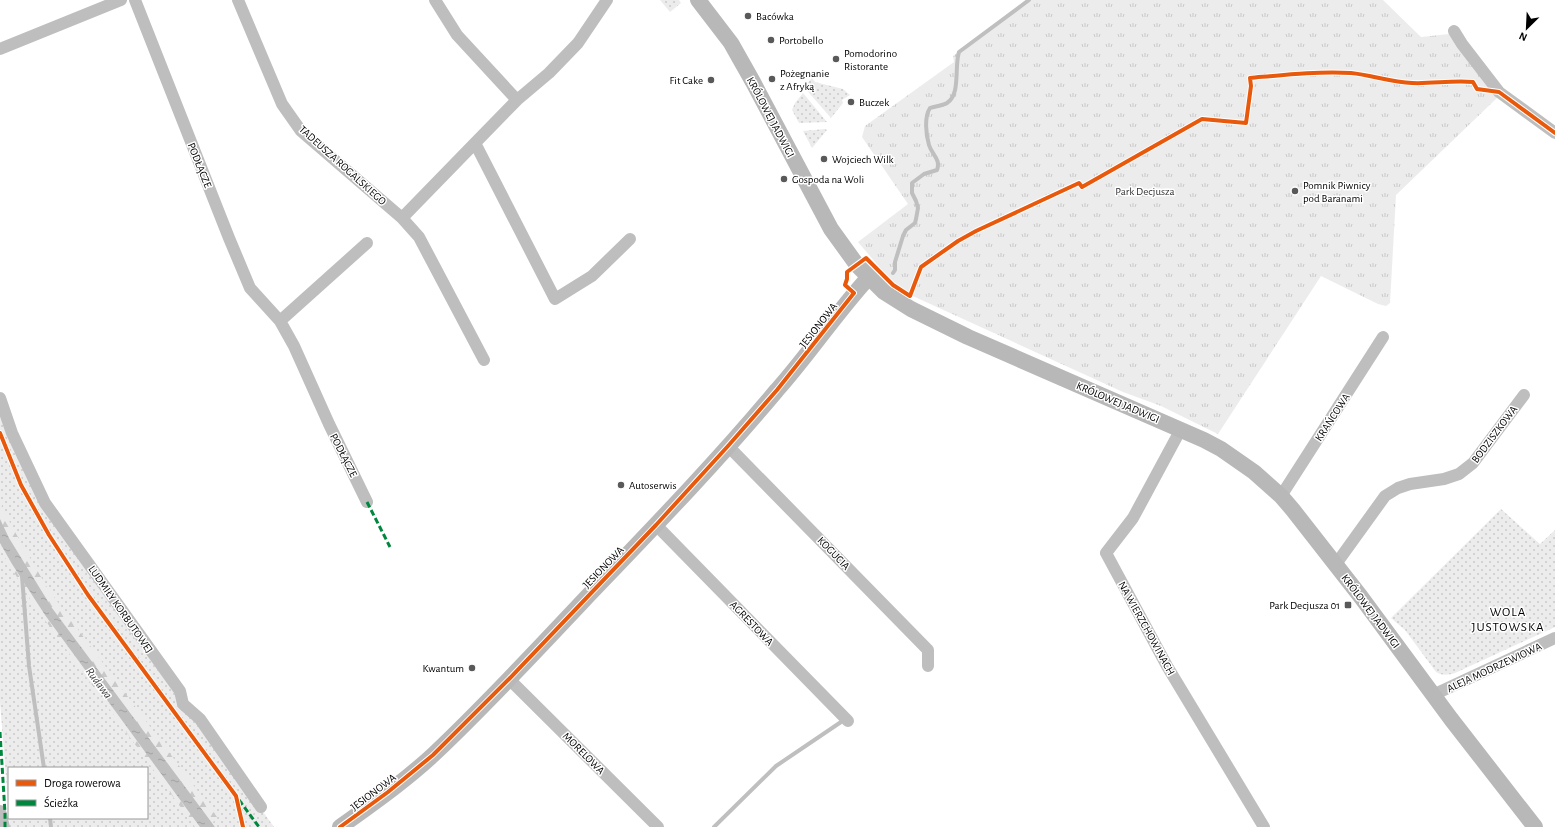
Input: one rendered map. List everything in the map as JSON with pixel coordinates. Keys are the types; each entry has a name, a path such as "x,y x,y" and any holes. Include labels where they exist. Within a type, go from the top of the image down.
{"street":[{"path":"0,49 121,0"},
{"name":"PODŁĄCZE","path":"135,0 250,288 280,321 294,346 329,424 367,502"},
{"name":"TADEUSZA ROGALSKIEGO","path":"238,0 282,104 301,131 402,218 419,237 484,360"},
{"path":"436,0 457,34 517,100"},
{"path":"402,218 517,100 549,73 578,43 607,0"},
{"name":"KRÓLOWEJ JADWIGI","path":"698,0 735,50 831,228 857,265 884,292 918,313 968,337 1204,440 1238,461 1281,496 1336,564 1433,695 1535,827"},
{"path":"1454,32 1499,92 1555,133"},
{"path":"475,143 555,298 592,276 630,238"},
{"path":"280,321 367,243"},
{"name":"JESIONOWA","path":"340,827 388,792 433,755 509,679 656,525 728,446 777,390 854,293 869,277"},
{"name":"KRAŃCOWA","path":"1281,496 1383,337"},
{"name":"BODZISZKOWA","path":"1336,564 1385,496 1398,488 1410,484 1444,479 1459,474 1473,463 1524,395"},
{"name":"LUDMIŁY KORBUTOWEJ","path":"0,398 12,433 45,503 180,691 183,704 200,719 261,807"},
{"name":"NA WIERZCHOWINACH","path":"1181,429 1133,518 1106,554 1167,666 1264,827"},
{"name":"KOGUCIA","path":"728,446 928,650 928,666"},
{"name":"AGRESTOWA","path":"656,525 848,721"},
{"name":"ALEJA MODRZEWIOWA","path":"1433,695 1555,638"},
{"name":"MORELOWA","path":"509,679 658,827"},
{"path":"0,811 4,827"}],"green space":[{"path":"660,0 679,0 681,3 670,12"},
{"name":"Park Decjusza","path":"1029,0 1383,0 1421,37 1449,34 1499,96 1396,195 1390,303 1386,306 1378,304 1321,276 1218,434 1161,406 1123,392 904,292 881,269 858,242 908,204 862,137 865,126 954,62 953,56"},
{"path":"812,78 815,82 843,89 850,95 842,100 843,103 831,118 804,87"},
{"path":"803,93 827,122 799,123 792,110 795,103"},
{"path":"827,130 812,148 803,131"},
{"path":"0,406 42,505 274,827 215,827 52,608 0,519"},
{"path":"0,501 11,525 48,589 217,817 210,824 195,827 32,602 0,549"},
{"path":"1501,509 1540,544 1555,530 1555,627 1455,673 1446,675 1441,674 1436,672 1405,630 1391,618"},
{"path":"0,543 200,827 10,827 9,819 148,819 148,767 8,767 8,802 0,702"}],"water":[{"name":"Rudawa","path":"0,519 9,538 52,608 215,827 200,827 45,615 0,543"}],"waterway":[{"path":"893,273 903,236 906,230 915,223 916,219 918,208 912,193 912,183 924,174 937,170 938,166 937,160 930,148 927,136 926,121 928,112 930,108 945,104 951,99 956,87 959,52 1029,0"},
{"path":"22,576 29,666 44,767"},
{"path":"714,827 776,766 841,722"},
{"path":"50,819 51,827"}],"marked path":[{"path":"367,502 390,547"},
{"path":"0,732 5,827"},
{"path":"239,800 259,827"}],"cycle path":[{"path":"340,827 388,792 433,755 509,679 656,525 777,390 854,293 845,285 847,272 866,258 893,285 910,296 921,267 958,241 976,231 1079,183 1082,187 1202,119 1246,123 1251,86 1250,78 1300,74 1351,73 1412,83 1457,81 1473,82 1477,89 1499,92 1555,133"},
{"path":"0,433 21,485 49,535 88,595 236,796 243,827"}],"place":[{"name":"Bacówka","path":"748,16"},
{"name":"Portobello","path":"771,40"},
{"name":"Pomodorino Ristorante","path":"836,59"},
{"name":"Pożegnanie z Afryką","path":"772,79"},
{"name":"Fit Cake","path":"711,80"},
{"name":"Buczek","path":"851,102"},
{"name":"Wojciech Wilk","path":"824,159"},
{"name":"Gospoda na Woli","path":"784,179"},
{"name":"Pomnik Piwnicy pod Baranami","path":"1295,191"},
{"name":"Autoserwis","path":"621,485"},
{"name":"Park Decjusza 01","path":"1348,605"},
{"name":"Kwantum","path":"472,668"}],"district":[{"name":"WOLA JUSTOWSKA","path":"1508,618"}]}
